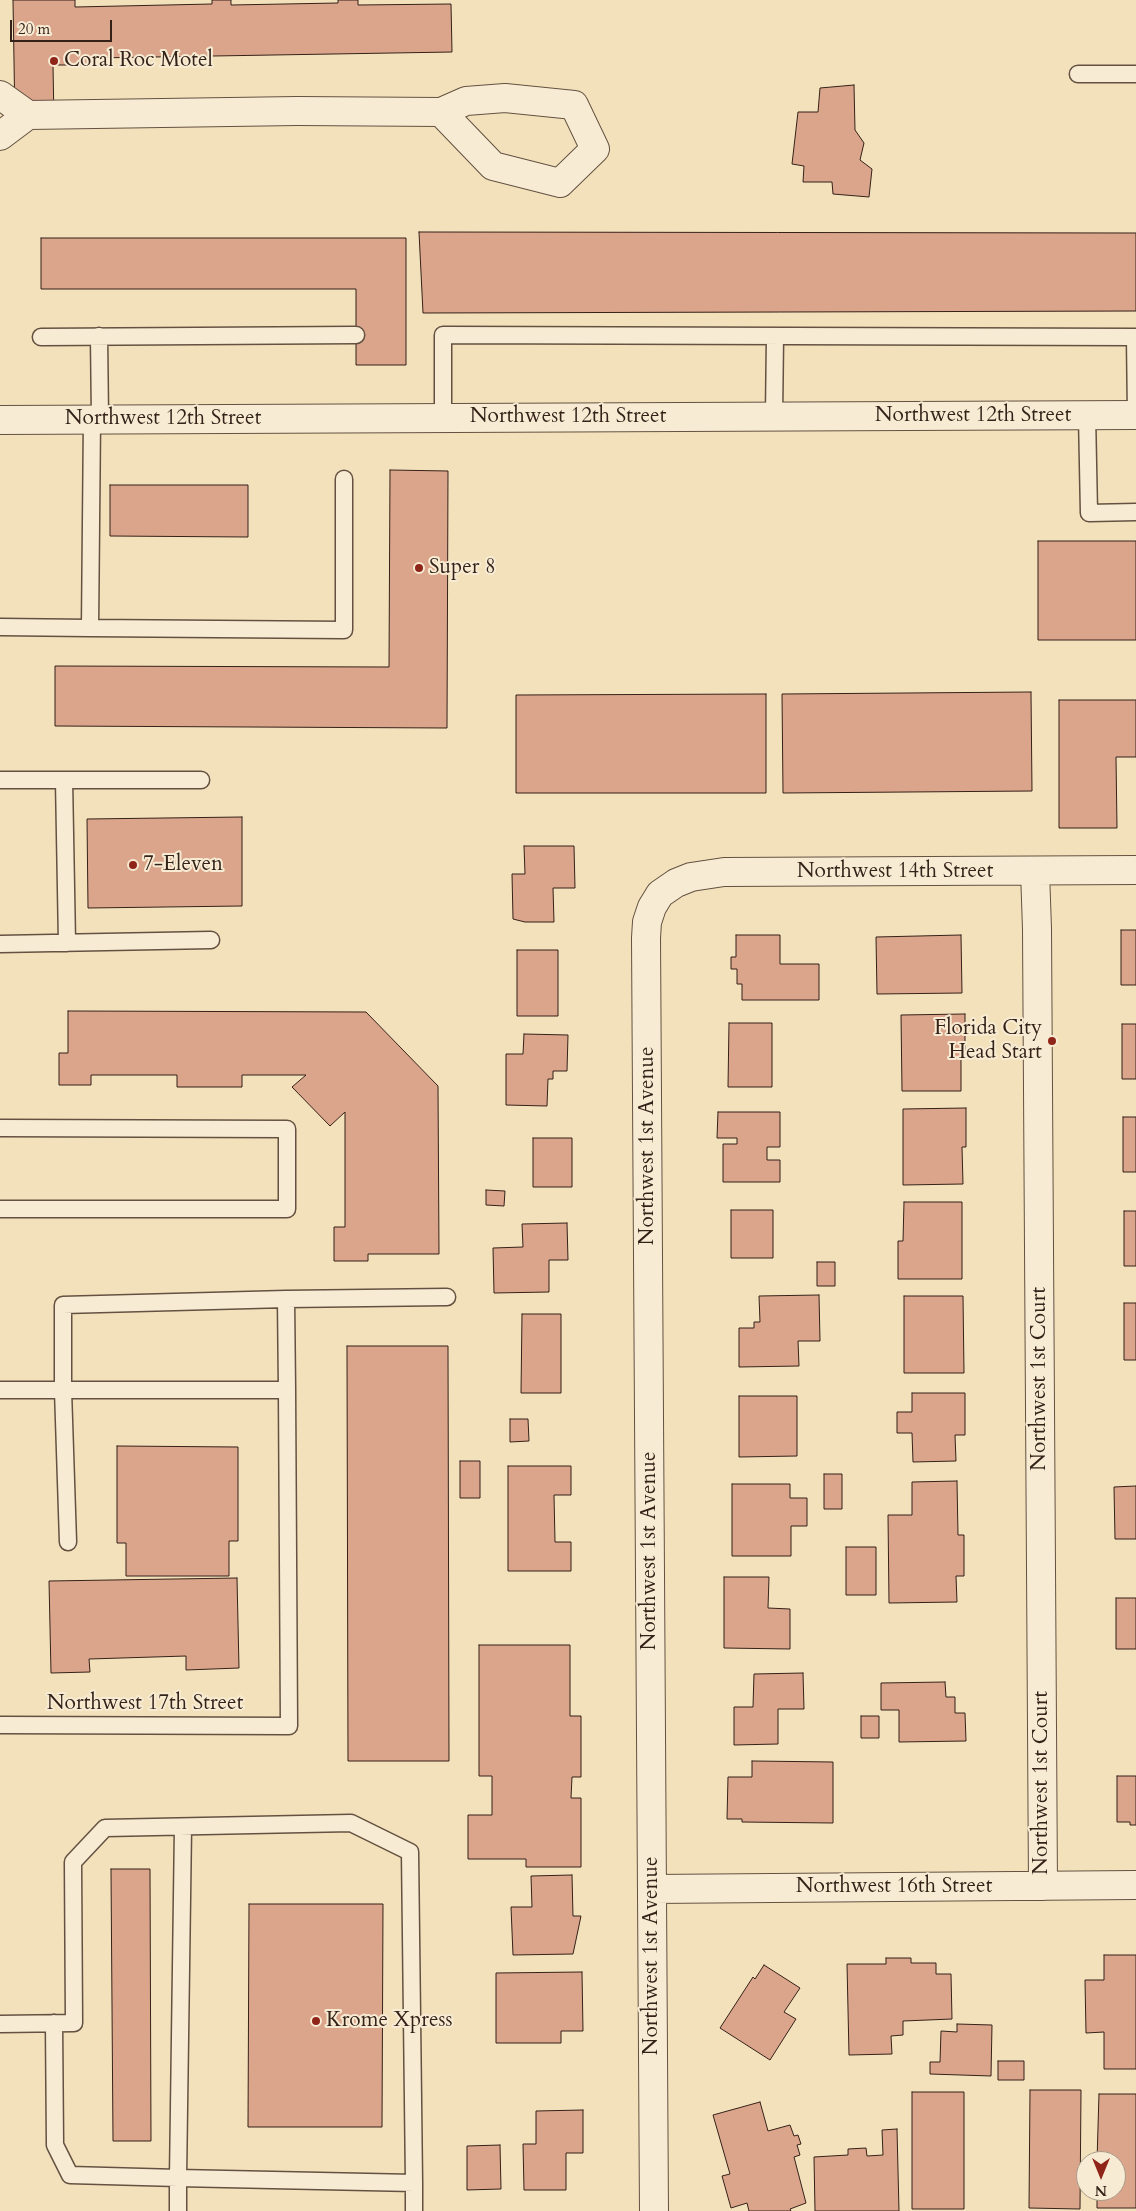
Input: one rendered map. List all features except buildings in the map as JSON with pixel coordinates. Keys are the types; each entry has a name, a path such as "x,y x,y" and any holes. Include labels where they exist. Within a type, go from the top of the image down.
{"street":[{"path":"0,95 28,115"},
{"path":"0,136 28,115 296,111 441,112 466,101 505,98 574,105 595,149 560,183 493,166 441,112"},
{"name":"Northwest 12th Street","path":"0,420 1136,414"},
{"name":"Northwest 14th Street","path":"660,894 676,883 691,877 724,872 1136,870"},
{"name":"Northwest 1st Court","path":"1035,871 1037,928 1043,1886"},
{"name":"Northwest 1st Avenue","path":"654,2211 646,938 647,922 652,907 660,894"},
{"name":"Northwest 16th Street","path":"652,1888 1136,1886"}],"lane":[{"path":"1078,74 1136,74"},
{"path":"41,337 356,335"},
{"path":"443,418 443,335 1136,337 1136,414"},
{"path":"90,628 99,336"},
{"path":"774,416 775,337"},
{"path":"1087,415 1089,513 1136,512"},
{"path":"0,628 344,630 344,479"},
{"path":"0,780 201,780"},
{"path":"64,780 67,943"},
{"path":"0,944 211,940"},
{"path":"0,1128 287,1129 287,1208 0,1209"},
{"path":"68,1542 64,1305 447,1297"},
{"path":"0,1390 287,1390 286,1299"},
{"name":"Northwest 17th Street","path":"0,1725 289,1726 287,1390"},
{"path":"0,2024 74,2024 73,1862 105,1828 351,1823 410,1852 414,2211"},
{"path":"178,2211 183,1827"},
{"path":"54,2024 55,2145 70,2175 414,2183"}],"place":[{"name":"Coral Roc Motel","path":"54,61"},
{"name":"Super 8","path":"419,568"},
{"name":"7-Eleven","path":"133,865"},
{"name":"Florida City Head Start","path":"1052,1041"},
{"name":"Krome Xpress","path":"316,2021"}]}
